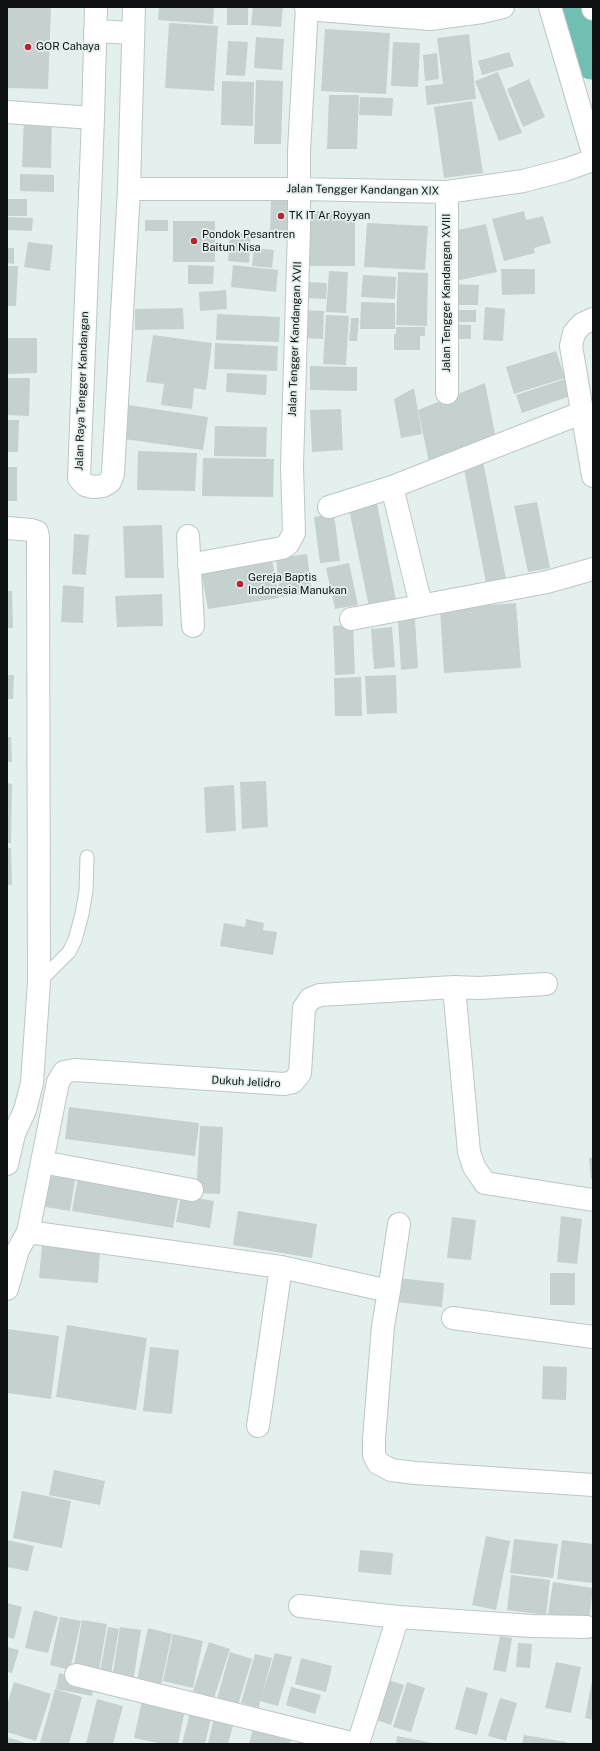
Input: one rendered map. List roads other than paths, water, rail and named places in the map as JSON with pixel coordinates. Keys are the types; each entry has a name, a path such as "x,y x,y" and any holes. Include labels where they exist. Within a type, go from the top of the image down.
{"street":[{"name":"Jalan Raya Tengger Kandangan","path":"96,7 79,478 85,485 93,487 107,484 110,482 113,474 129,189 134,7"},
{"path":"306,8 381,11 430,19 482,12 504,7"},
{"path":"550,7 593,153"},
{"name":"Jalan Tengger Kandangan XVII","path":"189,565 282,548 288,544 294,533 292,466 298,189 306,8"},
{"path":"95,32 133,33"},
{"path":"7,112 93,118"},
{"name":"Jalan Tengger Kandangan XIX","path":"129,189 298,189 447,192 524,181 593,160"},
{"name":"Jalan Tengger Kandangan XVIII","path":"447,192 447,393"},
{"path":"593,319 582,324 572,338 571,346 593,476"},
{"path":"329,507 392,487 582,413"},
{"path":"392,487 421,605"},
{"path":"7,528 32,530 37,532 38,537 39,982 32,1083 25,1110 11,1133 7,1164"},
{"path":"188,536 193,626"},
{"path":"351,619 546,582 593,569"},
{"name":"Dukuh Jelidro","path":"7,1289 18,1250 28,1232 58,1082 64,1072 75,1070 284,1084 293,1082 300,1073 304,1008 310,999 320,995 454,987 479,988 546,984"},
{"path":"454,987 469,1152 474,1167 485,1183 593,1200"},
{"path":"42,1162 192,1190"},
{"path":"399,1224 384,1326 374,1439 374,1455 378,1463 391,1470 415,1473 593,1485"},
{"path":"28,1232 281,1267 389,1291"},
{"path":"258,1426 281,1267"},
{"path":"453,1318 593,1337"},
{"path":"300,1606 398,1617 532,1626 587,1627"},
{"path":"76,1675 357,1744 398,1617"}],"lane":[{"path":"39,982 69,952 75,940 86,891 87,857"}],"waterway":[{"path":"577,7 593,55"}],"place":[{"name":"GOR Cahaya","path":"28,47"},
{"name":"TK IT Ar Royyan","path":"281,216"},
{"name":"Pondok Pesantren Baitun Nisa","path":"194,241"},
{"name":"Gereja Baptis Indonesia Manukan","path":"240,584"}]}
